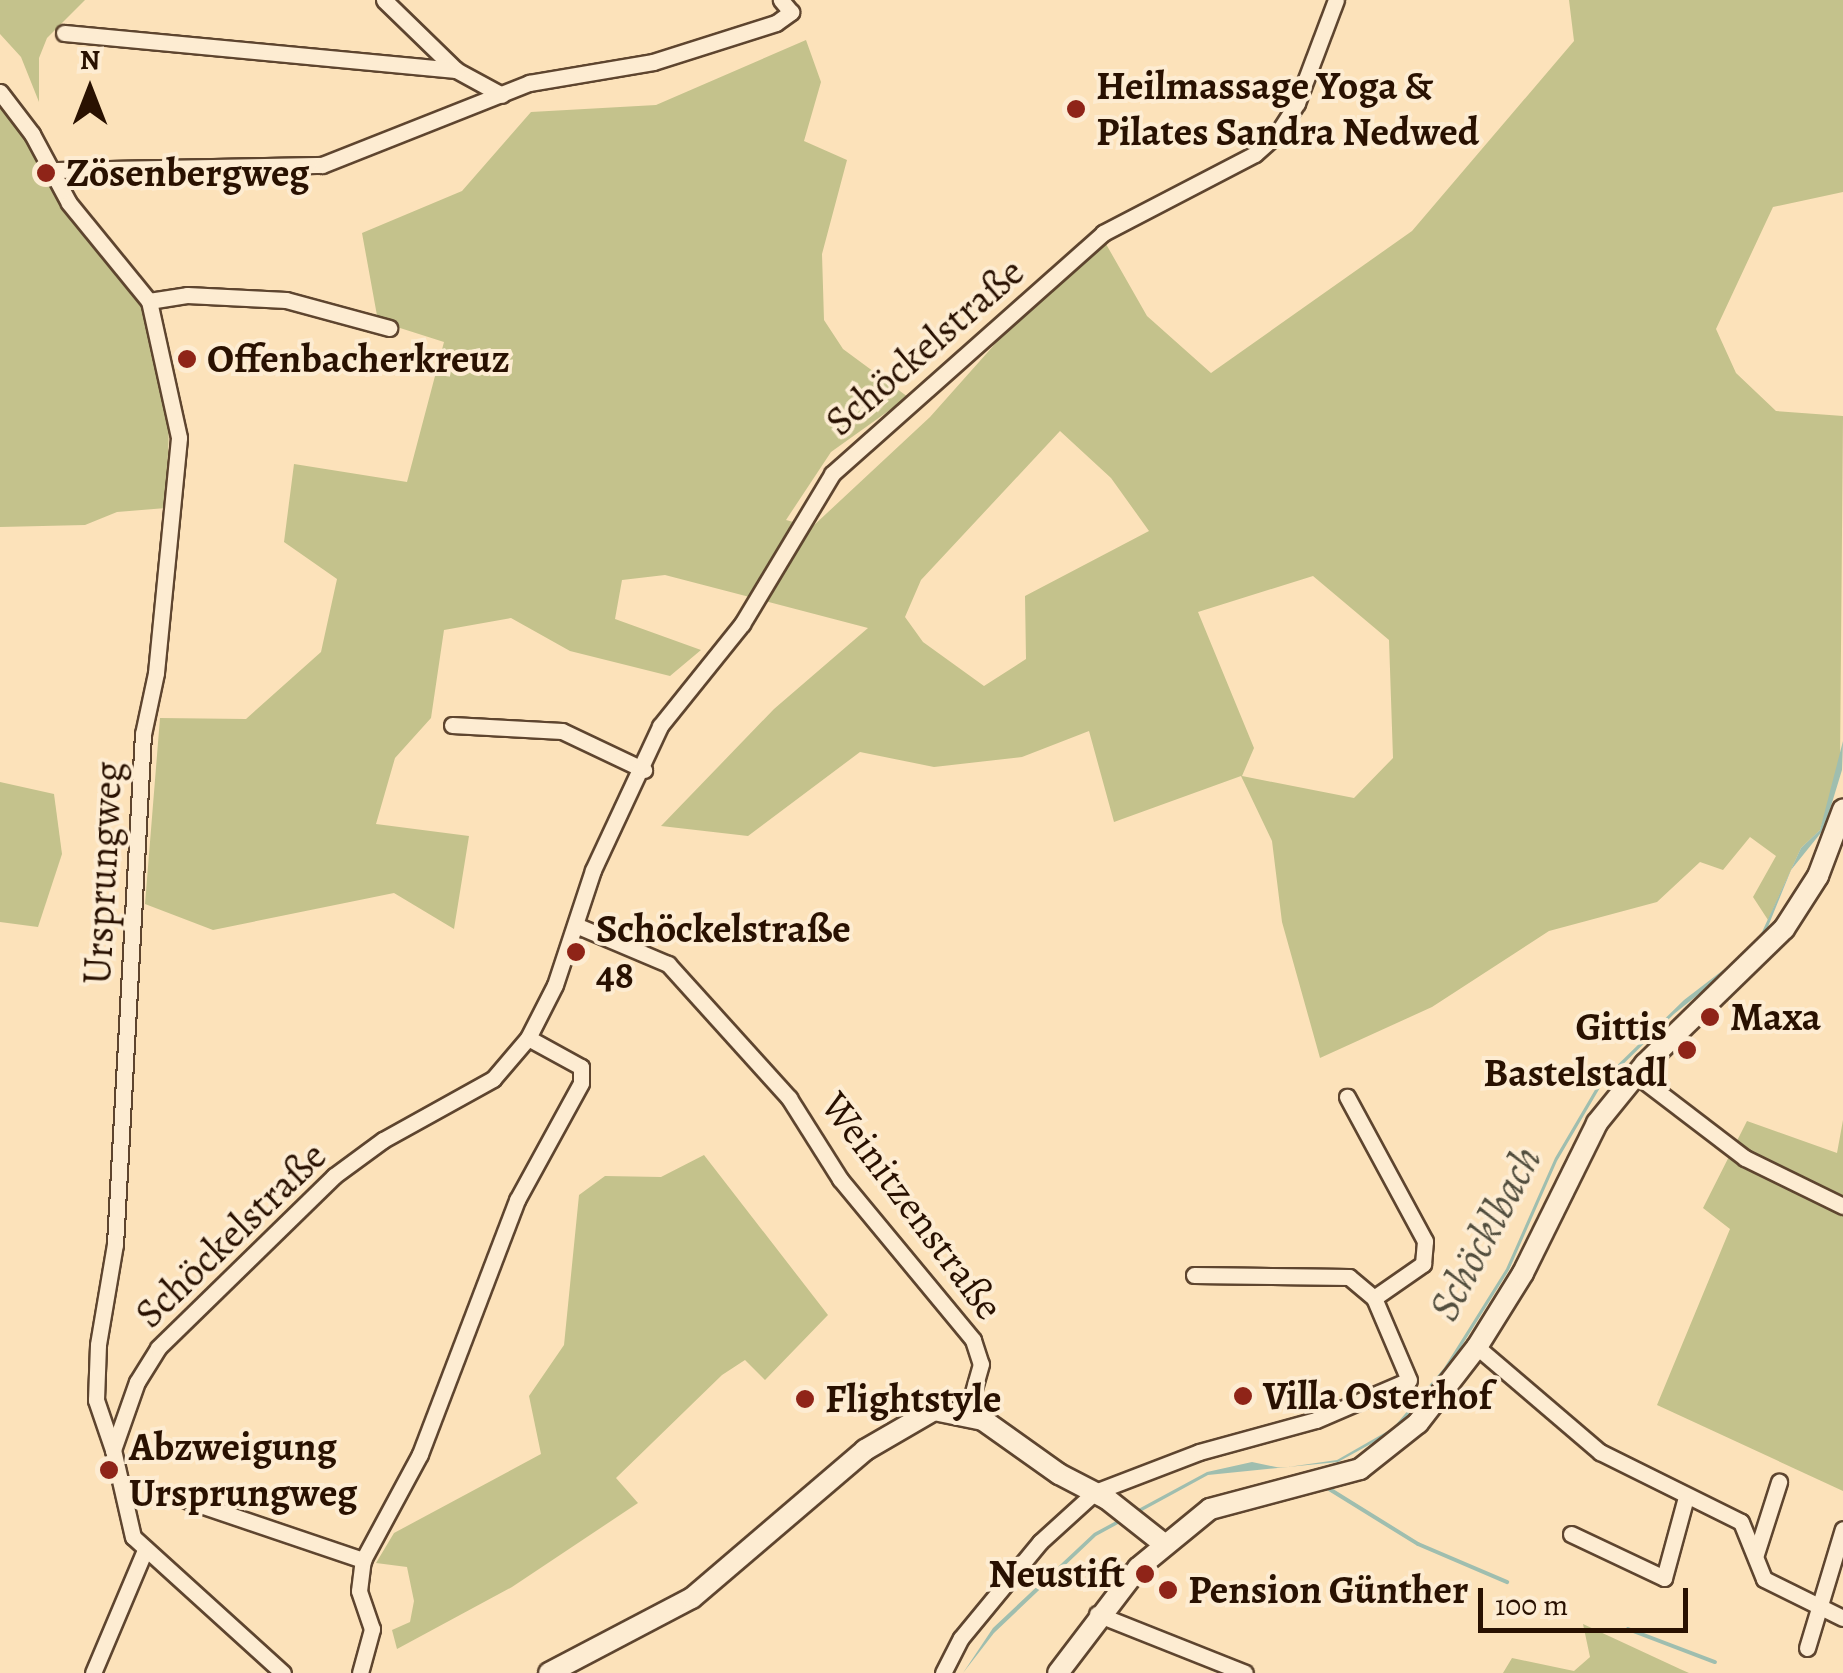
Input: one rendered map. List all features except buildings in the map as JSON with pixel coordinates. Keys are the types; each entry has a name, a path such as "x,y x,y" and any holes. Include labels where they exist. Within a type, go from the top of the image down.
{"main road":[{"path":"1058,1673 1097,1614 1164,1544 1225,1502 1377,1460 1418,1423 1477,1347 1523,1273 1583,1148 1635,1074 1784,929 1818,876 1843,810"},
{"path":"549,1673 692,1598 902,1424 943,1409 968,1413 1129,1515 1164,1544"}],"street":[{"path":"384,0 456,70 502,95"},
{"path":"51,170 322,165 542,79 653,62 776,23 790,12 781,0"},
{"name":"Schöckelstraße","path":"114,1450 137,1382 182,1321 334,1176 382,1140 492,1079 528,1038 578,926 593,870 674,702 742,624 832,474 855,447 1103,234 1256,154 1298,103 1336,0"},
{"path":"64,32 456,70"},
{"name":"Ursprungweg","path":"0,92 88,230 149,301 179,438 156,673 144,734 115,1244 98,1346 96,1400 114,1450"},
{"path":"149,301 176,296 286,300 388,328"},
{"path":"452,725 562,732 644,770"},
{"name":"Weinitzenstraße","path":"578,926 668,964 789,1098 840,1179 973,1340 981,1364 968,1413"},
{"path":"360,1673 372,1629 359,1591 363,1560 420,1454 517,1200 582,1083 582,1066 528,1038"},
{"path":"1635,1074 1745,1158 1843,1206"},
{"path":"1347,1097 1425,1241 1423,1264 1374,1298"},
{"path":"943,1673 961,1638 1040,1542 1094,1492 1199,1452 1316,1420 1408,1380 1374,1298 1349,1277 1194,1275"},
{"path":"1477,1347 1600,1452 1741,1522 1764,1579 1843,1618"},
{"path":"114,1450 133,1537 283,1673"},
{"path":"1756,1554 1778,1482"},
{"path":"174,1496 363,1560"},
{"path":"1570,1534 1664,1578 1686,1497"},
{"path":"1807,1648 1843,1530"},
{"path":"94,1673 145,1550"},
{"path":"1097,1614 1245,1673"}],"shaded area":[{"path":"0,0 85,0 47,38 39,58 39,102 21,57 0,34"},
{"path":"1569,0 1843,0 1843,192 1773,207 1716,329 1736,373 1776,411 1843,416 1840,766 1820,830 1801,848 1768,920 1753,897 1776,856 1750,837 1723,870 1700,862 1657,902 1549,931 1432,1007 1320,1058 1282,922 1272,841 1241,776 1114,822 1089,731 1022,757 934,767 860,752 748,836 661,826 774,709 868,628 665,575 622,580 615,619 701,650 670,676 570,651 511,618 444,630 431,718 395,758 376,824 469,836 454,929 394,893 213,930 145,904 160,718 246,719 321,652 337,579 284,542 294,464 407,482 444,342 378,321 362,233 462,191 531,112 656,105 806,40 821,82 804,141 847,160 822,254 824,320 843,349 908,397 831,452 786,520 812,527 930,417 1011,326 1106,244 1147,316 1211,373 1412,231 1574,41","holes":["1060,431 1111,478 1149,531 1025,596 1026,659 984,686 923,642 905,617 921,580","1313,576 1389,640 1393,758 1354,798 1242,776 1254,748 1198,612"]},
{"path":"0,101 38,157 59,204 144,308 169,426 166,508 117,512 85,525 0,527"},
{"name":"Schöcklbach","path":"1843,741 1842,770 1824,829 1791,870 1765,934 1745,957 1674,1014 1601,1086 1557,1161 1509,1270 1446,1371 1396,1430 1338,1462 1288,1467 1337,1460 1393,1428 1444,1368 1506,1269 1555,1158 1599,1083 1684,1000 1744,954 1762,932 1801,848 1820,830"},
{"path":"0,782 54,794 62,854 38,927 0,922"},
{"path":"1843,1120 1843,1491 1657,1405 1730,1229 1703,1208 1747,1121 1837,1153"},
{"path":"704,1155 828,1315 765,1380 745,1360 722,1375 616,1478 638,1503 512,1587 397,1649 392,1630 410,1622 414,1601 407,1567 376,1563 394,1533 541,1454 529,1396 564,1345 579,1195 605,1176 661,1177"},
{"path":"1252,1462 1280,1468 1208,1475 1096,1536 994,1633 963,1673 993,1628 1094,1533 1207,1472"},
{"path":"1583,1624 1689,1673 1503,1673 1512,1658 1574,1671 1590,1657"}],"waterway":[{"path":"1326,1487 1418,1544 1507,1582"},
{"path":"1628,1629 1715,1662"}],"place":[{"name":"Heilmassage Yoga & Pilates Sandra Nedwed","path":"1076,109"},
{"name":"Zösenbergweg","path":"46,173"},
{"name":"Offenbacherkreuz","path":"187,359"},
{"name":"Schöckelstraße 48","path":"576,952"},
{"name":"Maxa","path":"1710,1017"},
{"name":"Gittis Bastelstadl","path":"1687,1050"},
{"name":"Villa Osterhof","path":"1243,1396"},
{"name":"Flightstyle","path":"805,1399"},
{"name":"Abzweigung Ursprungweg","path":"109,1470"},
{"name":"Neustift","path":"1145,1574"},
{"name":"Pension Günther","path":"1168,1590"}]}
